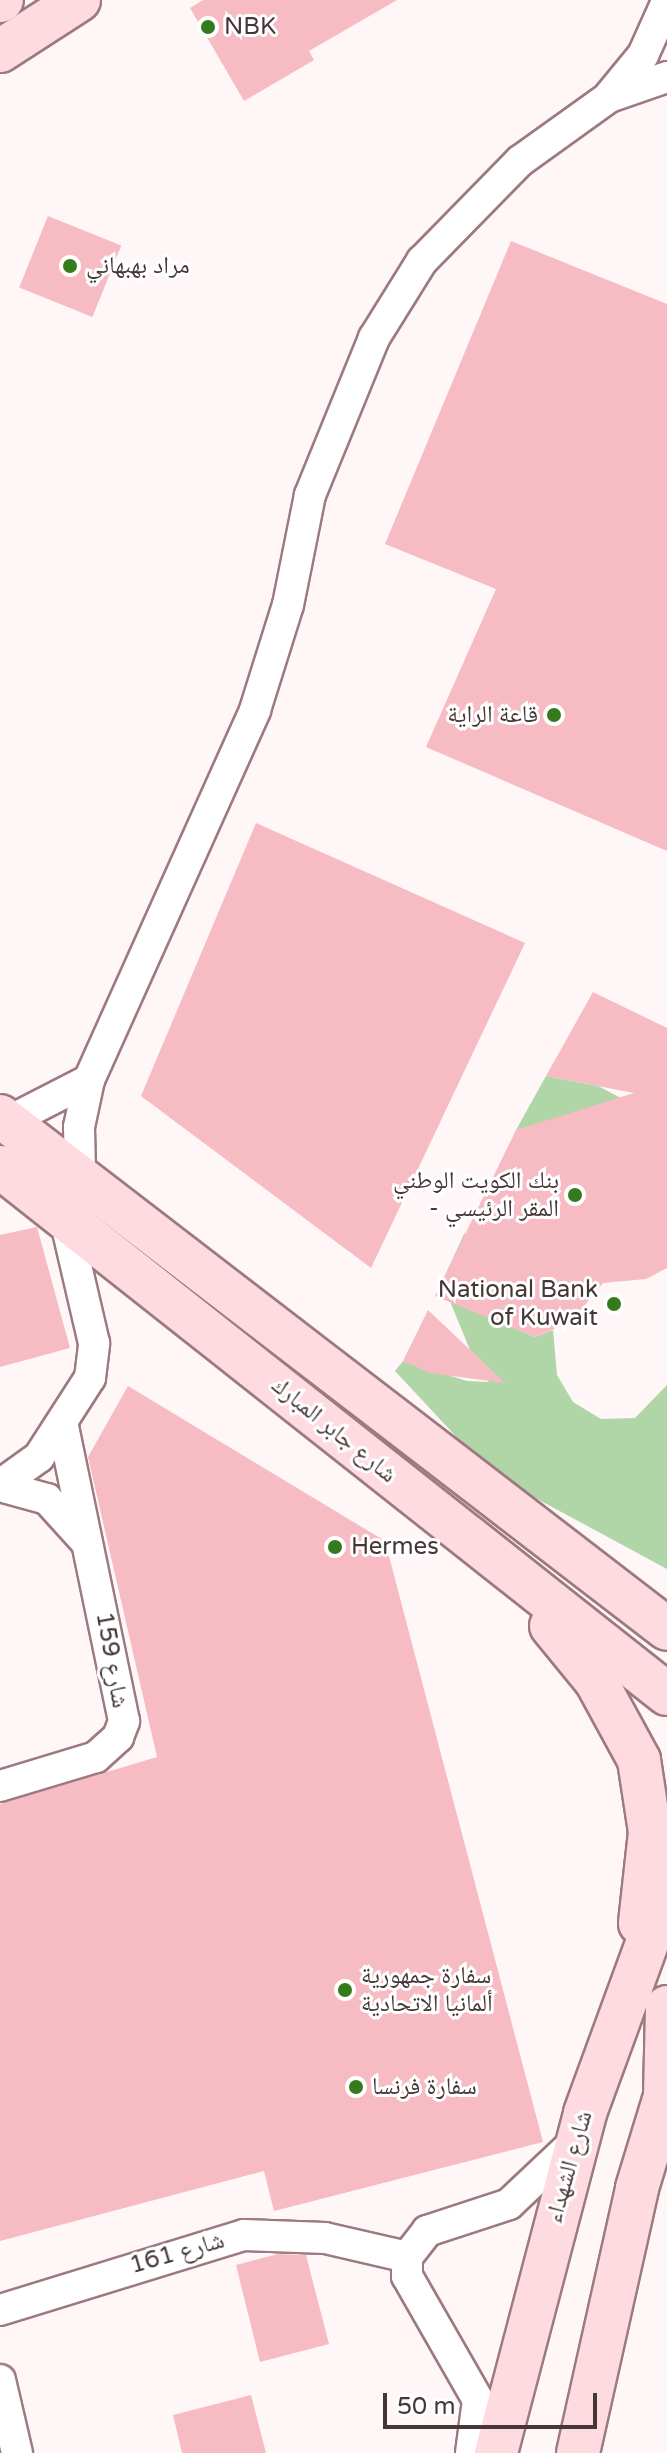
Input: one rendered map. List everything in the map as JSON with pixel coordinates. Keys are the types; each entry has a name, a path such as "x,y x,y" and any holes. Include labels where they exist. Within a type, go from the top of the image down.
{"main road":[{"path":"0,51 79,0"},
{"name":"شارع جابر المبارك","path":"4,1119 80,1174 667,1629"},
{"name":"شارع جابر المبارك","path":"0,1167 667,1694"},
{"path":"462,1533 578,1657 633,1744 650,1832 628,1978"},
{"path":"576,1557 667,1595"},
{"name":"شارع الشهداء","path":"496,2453 577,2140 628,1978 667,1889"},
{"path":"578,2453 666,2093 667,2007"}],"street":[{"path":"80,1174 79,1127 89,1080 255,710 288,605 310,495 374,338 467,208 609,97 643,55 666,8"},
{"path":"609,97 667,77"},
{"path":"4,1119 89,1080"},
{"path":"0,1485 39,1457 63,1427 94,1358 65,1218"},
{"name":"شارع 159","path":"0,1786 88,1761 122,1730 91,1547 63,1427"},
{"path":"0,1485 47,1499 91,1547"},
{"path":"471,2453 478,2400 407,2276 407,2257 427,2231 509,2204 577,2140"},
{"name":"شارع 161","path":"0,2310 244,2235 325,2238 407,2257"},
{"path":"0,2380 17,2453"}],"green space":[{"path":"546,1076 598,1086 640,1108 516,1130"},
{"path":"465,1232 463,1267 478,1299 502,1323 535,1337 553,1330 557,1375 573,1402 601,1419 635,1418 667,1385 667,1569 491,1474 395,1371 403,1361 467,1381 488,1382 494,1373 470,1350 442,1282"}],"building":[{"path":"203,0 397,0 309,51 314,60 244,101 190,8"},
{"name":"مراد بهبهاني","path":"48,216 121,246 92,317 19,287"},
{"path":"511,241 667,304 667,851 426,747 496,589 385,544"},
{"path":"256,823 525,943 371,1268 141,1096"},
{"name":"بنك الكويت الوطني - المقر الرئيسي","path":"593,992 667,1028 667,1268 646,1279 603,1283 571,1322 535,1337 435,1296 516,1130 634,1093 546,1076"},
{"path":"37,1227 70,1348 0,1367 0,1235"},
{"path":"428,1310 505,1383 430,1373 403,1361"},
{"path":"128,1386 385,1541 543,2142 274,2211 264,2171 0,2241 0,1804 157,1757 88,1457"},
{"path":"278,2254 306,2255 329,2344 260,2362 236,2265"},
{"path":"251,2395 266,2453 182,2453 173,2415"}],"place":[{"name":"NBK","path":"208,27"},
{"name":"مراد بهبهاني","path":"70,266"},
{"name":"قاعة الراية","path":"554,715"},
{"name":"بنك الكويت الوطني - المقر الرئيسي","path":"575,1195"},
{"name":"National Bank of Kuwait","path":"614,1304"},
{"name":"Hermes","path":"335,1547"},
{"name":"سفارة جمهورية ألمانيا الاتحادية","path":"345,1990"},
{"name":"سفارة فرنسا","path":"356,2087"}]}
